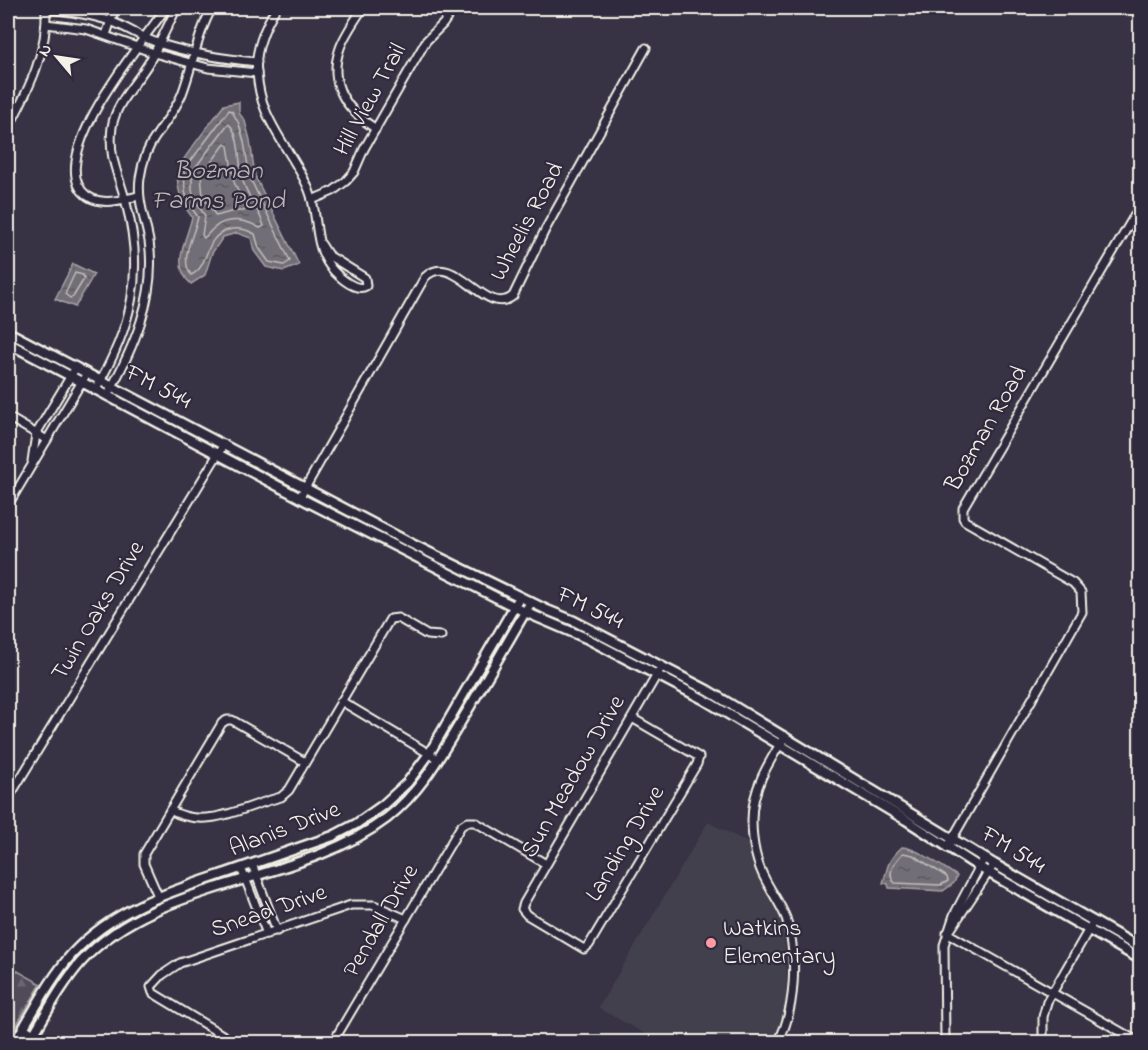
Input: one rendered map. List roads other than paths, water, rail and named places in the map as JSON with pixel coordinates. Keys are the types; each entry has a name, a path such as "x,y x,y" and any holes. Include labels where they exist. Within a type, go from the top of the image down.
{"main road":[{"name":"FM 544","path":"8,332 224,444 305,489 520,597 574,621 707,690 947,848 989,873 1091,926 1140,948"},
{"name":"FM 544","path":"8,343 300,497 525,612 586,638 783,740 953,838 1140,959"},
{"name":"Alanis Drive","path":"15,1042 55,975 74,952 98,930 126,910 158,896 333,836 383,806 407,783 429,754 520,597"},
{"name":"Alanis Drive","path":"29,1042 64,985 82,962 113,934 148,913 330,850 362,835 388,817 416,791 438,759 531,602"}],"street":[{"path":"8,129 33,81 40,60 46,24 46,8 111,21 158,44 212,58 257,62"},
{"path":"106,35 115,8"},
{"path":"138,196 113,202 99,201 86,195 77,185 74,172 76,156 101,101 136,46 145,38 166,8"},
{"path":"95,390 125,332 134,283 132,226 126,199 113,166 112,125 118,109 154,53 177,8"},
{"path":"107,396 130,354 145,309 150,260 138,196 144,160 154,138 182,96 194,53 212,8"},
{"path":"276,8 267,24 257,62 264,107 304,179 312,200 321,244 325,259 333,272 359,288 366,286 365,278 328,255 321,244"},
{"path":"363,8 340,48 337,80 342,97 350,110 376,129"},
{"name":"Hill View Trail","path":"312,200 333,191 346,182 354,172 426,41 443,24 454,8"},
{"path":"46,24 86,29 154,53 208,68 257,73"},
{"name":"Wheelis Road","path":"300,497 427,275 434,271 446,271 464,280 491,299 504,301 513,296 545,230 646,48"},
{"name":"Bozman Road","path":"947,848 1082,612 1081,592 1073,583 971,525 963,518 963,508 1140,206"},
{"path":"134,283 148,285"},
{"path":"29,469 36,448 36,434 76,367"},
{"path":"8,505 87,373"},
{"path":"8,417 47,440"},
{"name":"Twin Oaks Drive","path":"8,799 224,444"},
{"path":"170,810 190,818 204,819 219,817 281,797 289,790 388,622 393,618 398,618 427,635 441,636"},
{"name":"Sun Meadow Drive","path":"522,909 662,666"},
{"path":"341,701 438,759"},
{"name":"Landing Drive","path":"522,909 527,915 584,949 589,945 697,764 699,757 632,718"},
{"path":"158,896 144,854 222,723 226,720 235,722 305,762"},
{"path":"778,1042 785,1029 792,1003 790,946 786,918 755,853 752,818 760,782 783,740"},
{"name":"Pendall Drive","path":"333,1042 460,825 475,822 546,864"},
{"path":"945,1042 942,956 954,915 984,858"},
{"path":"252,864 277,931"},
{"path":"947,933 967,908 994,864"},
{"path":"242,868 267,934"},
{"name":"Snead Drive","path":"234,1042 153,993 151,987 162,975 180,963 351,904 374,905 406,919"},
{"path":"1043,1042 1043,1017 1052,992 1091,926"},
{"path":"947,933 1139,1042"},
{"path":"24,1029 47,1042"}],"water":[{"name":"Bozman Farms Pond","path":"239,102 239,113 245,121 250,140 255,176 299,265 284,271 266,267 254,251 251,238 237,233 223,237 212,253 205,275 191,284 185,277 181,261 192,217 180,195 178,169 224,105"},
{"path":"73,264 94,274 75,307 55,299"},
{"path":"902,847 922,854 957,876 954,883 943,891 889,888 888,884 883,883 887,867"}],"place":[{"name":"Watkins Elementary","path":"711,943"}]}
